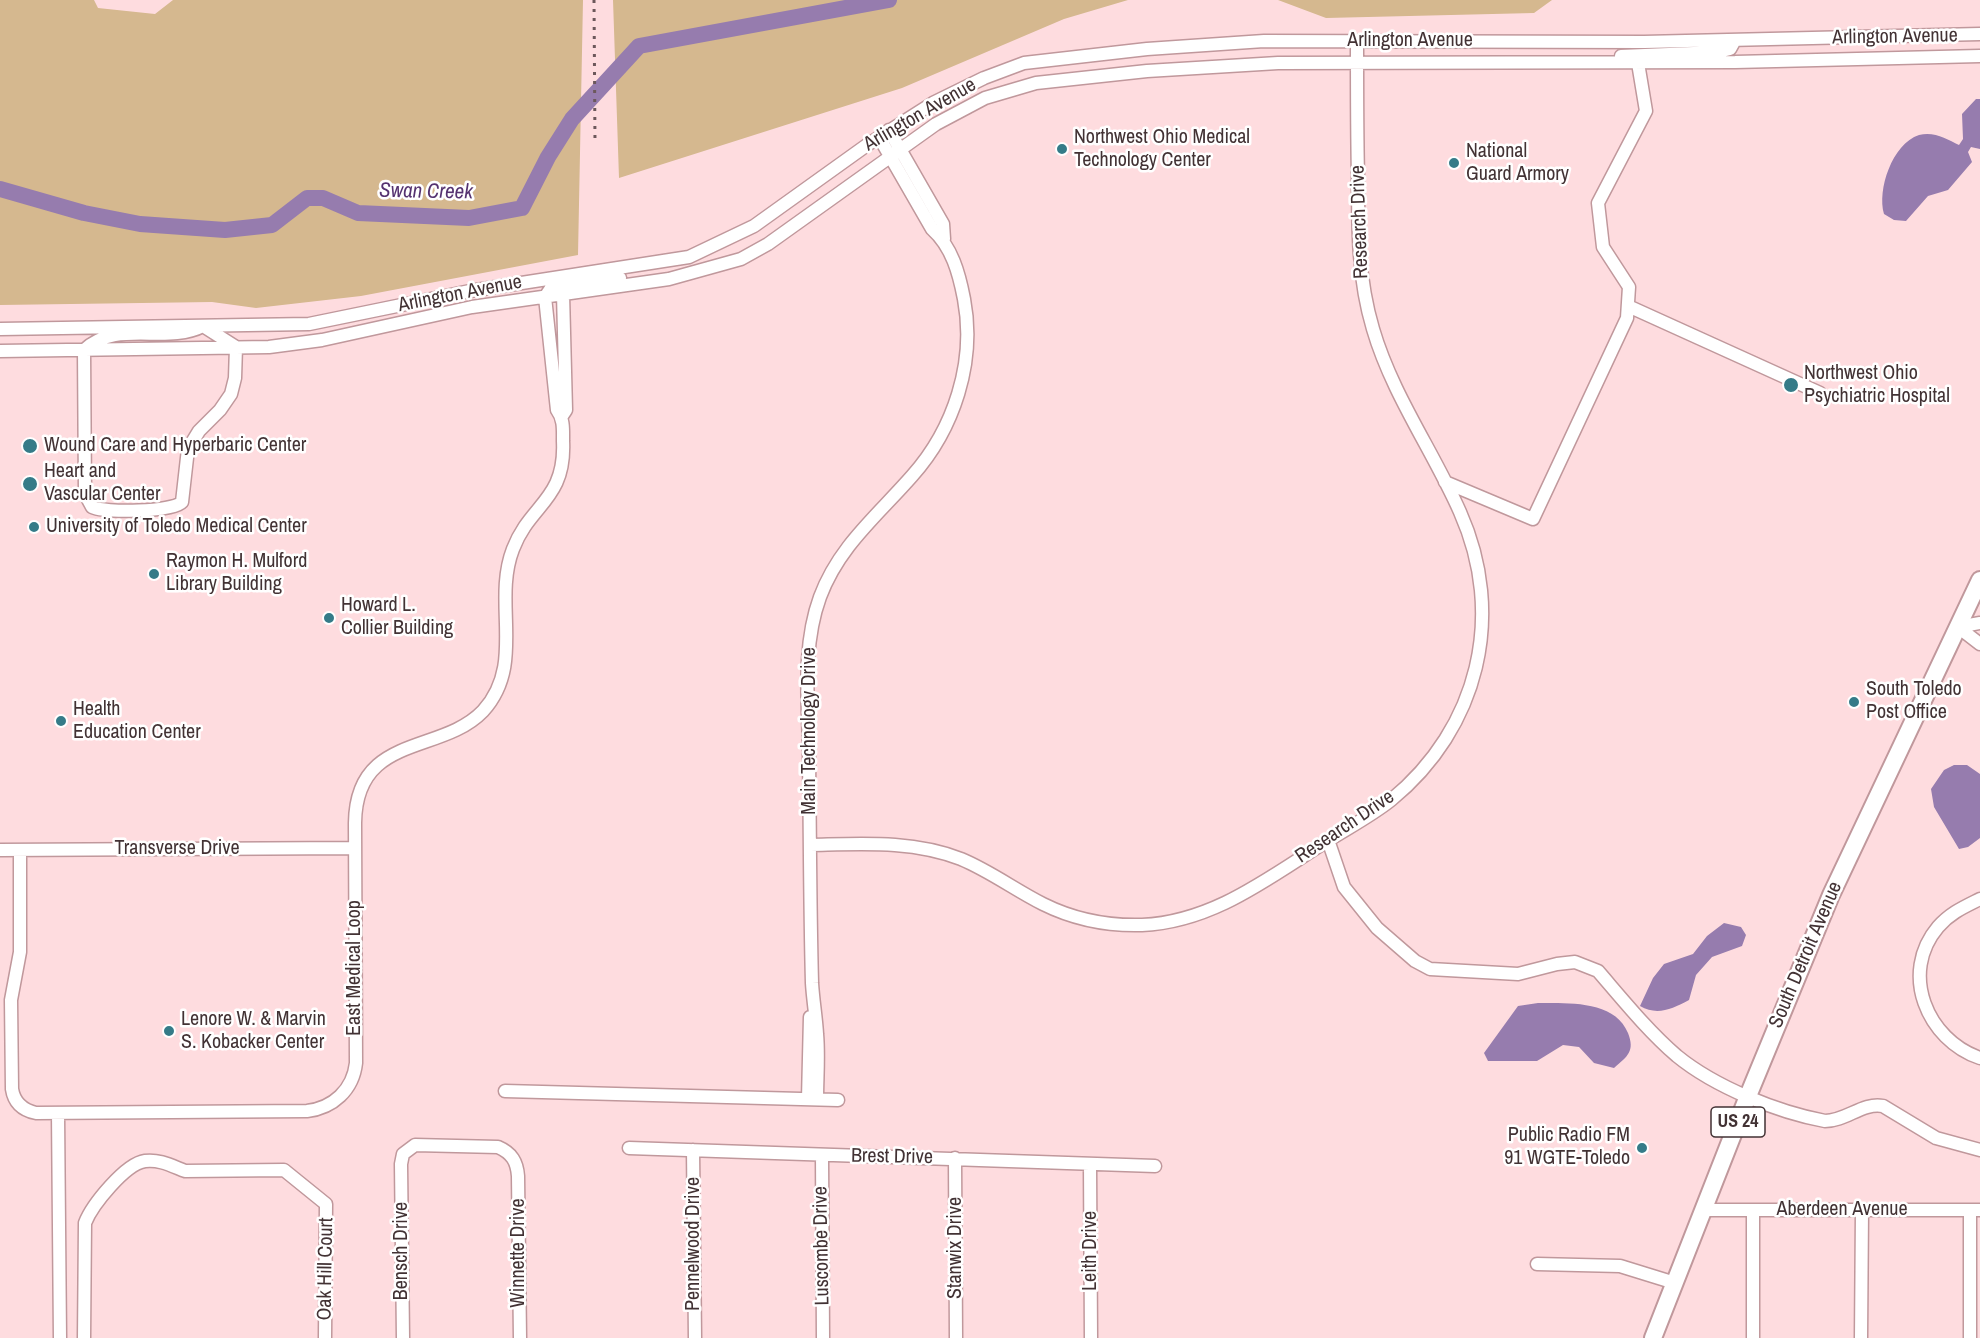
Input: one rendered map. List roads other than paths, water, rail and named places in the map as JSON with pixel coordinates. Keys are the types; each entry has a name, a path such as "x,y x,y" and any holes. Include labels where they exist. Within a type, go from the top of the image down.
{"main road":[{"name":"South Detroit Avenue","path":"1653,1338 1748,1096 1831,895 1980,580"}],"street":[{"name":"Arlington Avenue","path":"0,329 309,324 481,289 689,257 754,226 884,134 933,103 984,78 1024,63 1231,43 1735,40 1980,34"},
{"path":"1482,63 1548,55 1610,56 1718,52 1730,48 1735,40"},
{"name":"Research Drive","path":"810,845 884,844 930,850 979,868 1061,912 1095,921 1128,925 1175,921 1222,906 1391,800 1426,765 1452,729 1470,691 1480,646 1483,598 1472,542 1445,482 1383,358 1366,302 1358,250 1357,41"},
{"name":"Arlington Avenue","path":"0,351 303,344 472,307 669,279 741,259 768,244 895,152 960,109 1012,88 1036,83 1217,65 1638,63 1980,56"},
{"path":"1445,482 1533,519 1627,318 1629,287 1603,247 1598,203 1646,111 1638,63"},
{"name":"Main Technology Drive","path":"813,1099 808,1037 812,986 808,657 812,628 820,598 834,566 852,538 912,477 932,451 954,406 964,374 968,341 966,308 958,273 944,239 932,229 884,134"},
{"path":"545,297 551,288 560,285 659,272 689,257"},
{"name":"East Medical Loop","path":"20,850 20,952 10,1000 12,1092 19,1104 28,1111 58,1113 307,1111 322,1108 339,1098 351,1082 356,1063 354,848 356,806 374,770 399,751 471,721 487,706 501,684 507,656 509,561 521,533 549,499 560,477 564,453 562,416 566,401 563,294"},
{"name":"East Medical Loop","path":"545,297 557,410 562,416"},
{"path":"1628,306 1820,393"},
{"path":"204,326 236,347 235,378 231,394 223,407 199,431 190,445 185,462 184,500 177,507 165,509 98,509 86,499 84,350 105,336 189,333 204,326"},
{"path":"1958,627 1980,623"},
{"path":"1958,627 1980,644"},
{"path":"1328,840 1344,886 1377,928 1415,961 1430,969 1518,974 1564,963 1592,967 1674,1053 1695,1068 1748,1096 1825,1121 1834,1121 1874,1104 1883,1106 1936,1138 1980,1150"},
{"name":"Transverse Drive","path":"0,850 354,848"},
{"path":"1980,899 1955,912 1937,928 1925,954 1921,981 1930,1017 1942,1035 1960,1050 1980,1058"},
{"path":"505,1092 838,1100"},
{"path":"58,1113 60,1338"},
{"name":"Winnette Drive","path":"401,1164 404,1154 415,1145 490,1146 507,1151 517,1168 519,1338"},
{"name":"Brest Drive","path":"629,1148 1155,1166"},
{"name":"Pennelwood Drive","path":"693,1150 695,1338"},
{"name":"Luscombe Drive","path":"822,1155 823,1338"},
{"name":"Stanwix Drive","path":"955,1158 956,1338"},
{"name":"Oak Hill Court","path":"84,1338 85,1223 91,1207 98,1200 136,1163 148,1160 172,1164 185,1171 284,1170 326,1204 325,1338"},
{"name":"Bensch Drive","path":"401,1164 403,1338"},
{"name":"Leith Drive","path":"1090,1164 1091,1338"},
{"name":"Aberdeen Avenue","path":"1704,1210 1975,1210"},
{"path":"1753,1338 1754,1210"},
{"path":"1861,1338 1862,1210"},
{"path":"1970,1338 1975,1210"},
{"path":"1537,1264 1620,1266 1675,1283"}],"waterway":[{"name":"Swan Creek","path":"0,189 84,213 140,224 225,230 272,225 307,198 323,198 358,213 469,218 522,208 548,157 572,119 639,46 889,0"}],"railway":[{"path":"594,0 595,142"}],"place":[{"name":"Northwest Ohio Medical Technology Center","path":"1062,149"},
{"name":"National Guard Armory","path":"1454,163"},
{"name":"Northwest Ohio Psychiatric Hospital","path":"1791,385"},
{"name":"Wound Care and Hyperbaric Center","path":"30,446"},
{"name":"Heart and Vascular Center","path":"30,484"},
{"name":"University of Toledo Medical Center","path":"34,527"},
{"name":"Raymon H. Mulford Library Building","path":"154,574"},
{"name":"Howard L. Collier Building","path":"329,618"},
{"name":"South Toledo Post Office","path":"1854,702"},
{"name":"Health Education Center","path":"61,721"},
{"name":"Lenore W. & Marvin S. Kobacker Center","path":"169,1031"},
{"name":"Public Radio FM 91 WGTE-Toledo","path":"1642,1148"}]}
